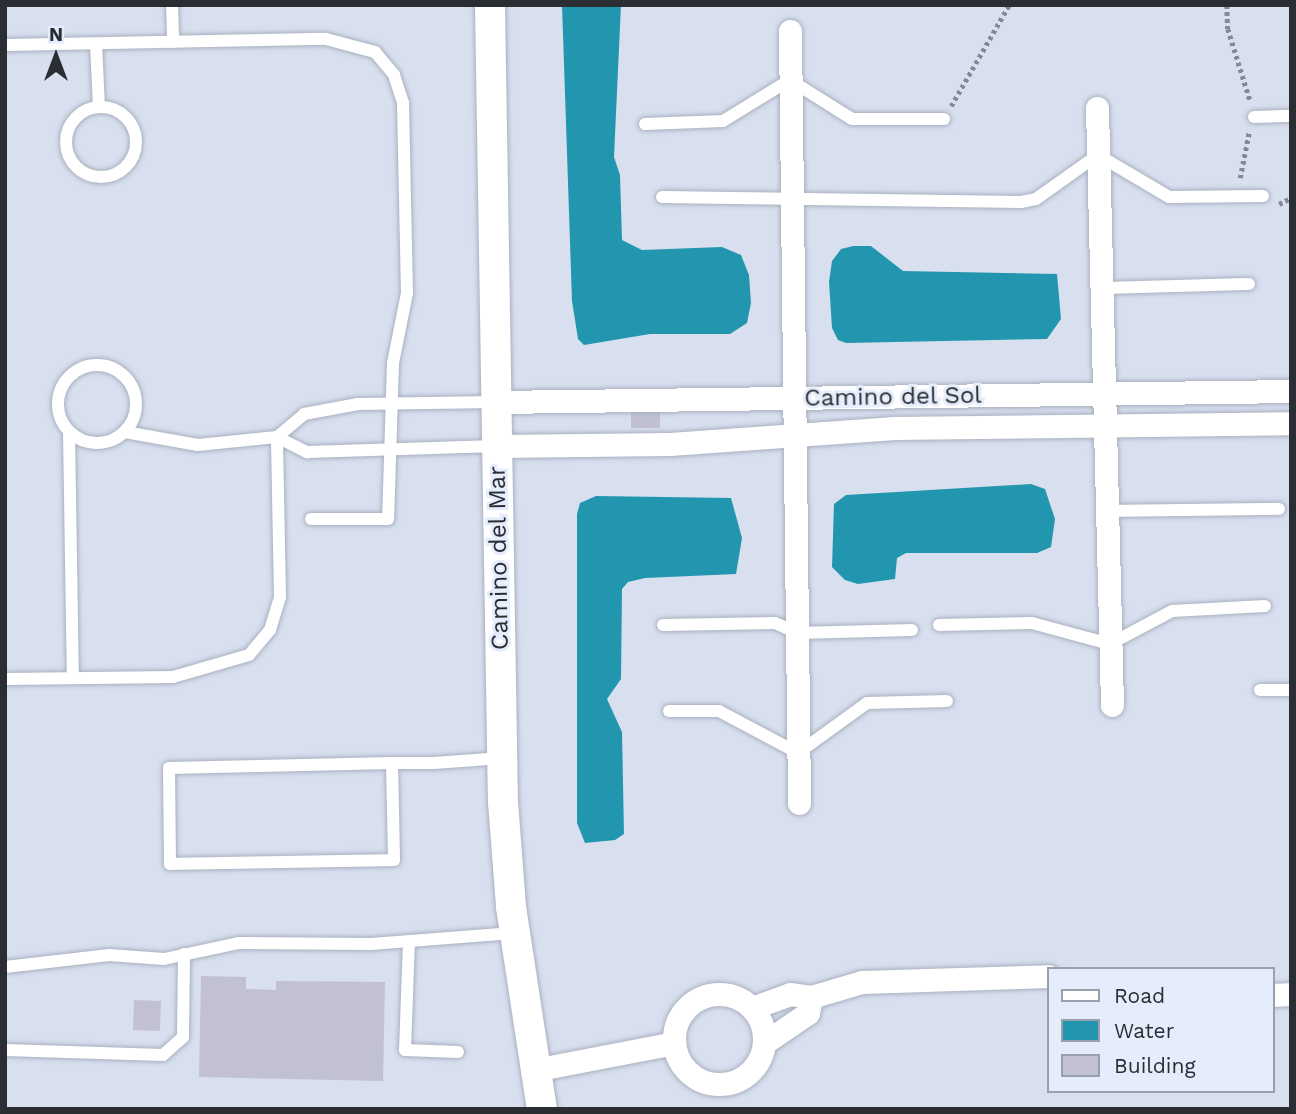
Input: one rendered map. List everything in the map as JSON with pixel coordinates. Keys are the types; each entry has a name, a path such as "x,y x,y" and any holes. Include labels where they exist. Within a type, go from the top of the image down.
{"street":[{"name":"Camino del Mar","path":"490,5 502,758 514,933 542,1109"},
{"path":"790,31 799,803"},
{"path":"1097,108 1112,705"},
{"name":"Camino del Sol","path":"496,402 1291,391"},
{"name":"Camino del Sol","path":"497,446 794,438 894,428 1291,423"},
{"path":"751,1008 790,994 811,997 862,982 1048,976"},
{"path":"721,993 751,1008 760,1019 764,1043 761,1055 744,1076 718,1084 693,1076 683,1067 674,1043 678,1018 696,1000 721,993"},
{"path":"764,1043 808,1013 811,997"},
{"path":"534,1070 674,1043"}],"lane":[{"path":"172,5 173,42"},
{"path":"5,46 326,39 375,52 394,75 403,103 407,293 393,363 388,519 311,519"},
{"path":"96,44 99,107"},
{"path":"645,124 723,121 790,80 852,119 944,119"},
{"path":"99,107 109,107 130,121 136,144 127,166 105,177 92,176 75,166 65,143 72,121 80,112 99,107"},
{"path":"1254,117 1291,116"},
{"path":"662,197 792,196 1021,202 1036,199 1098,155 1169,197 1263,196"},
{"path":"1102,288 1249,284"},
{"path":"73,678 69,432 58,408 60,392 76,371 102,365 116,370 134,389 135,411 125,432"},
{"path":"5,679 173,677 249,655 270,630 280,597 277,438 304,414 392,404 496,402"},
{"path":"69,432 101,443 125,432 198,444 277,438 307,453 497,446"},
{"path":"1107,511 1279,509"},
{"path":"939,625 1032,623 1110,644 1172,611 1265,606"},
{"path":"663,625 775,623 797,633 912,630"},
{"path":"1260,691 1291,690"},
{"path":"669,711 719,711 798,753 867,704 947,701"},
{"path":"392,763 394,860 170,864 169,768 502,758"},
{"path":"5,967 109,955 164,959 239,943 409,941 514,933"},
{"path":"409,941 405,1050 458,1052"},
{"path":"5,1050 163,1055 183,1037 184,954"}],"path":[{"path":"944,119 1009,5"},
{"path":"1227,5 1228,29 1254,117 1245,142 1238,197"}],"water":[{"path":"562,5 621,5 614,157 620,175 622,240 642,250 722,247 741,255 749,275 751,303 747,323 730,334 650,334 584,345 578,339 572,301"},
{"path":"871,246 903,271 1057,274 1061,319 1047,339 846,343 838,340 832,328 829,282 832,261 841,249"},
{"path":"1031,484 1045,489 1055,519 1051,547 1037,553 906,553 897,558 895,579 858,584 845,580 832,567 834,504 846,495"},
{"path":"596,496 731,498 742,538 736,574 645,578 628,582 622,589 621,679 607,699 622,732 624,834 615,840 585,843 577,823 577,514 580,503"}],"building":[{"path":"631,408 660,408 660,428 631,428"},
{"path":"201,976 246,977 246,989 276,990 276,981 385,982 383,1081 199,1077"},
{"path":"134,1000 161,1001 160,1031 133,1030"}]}
